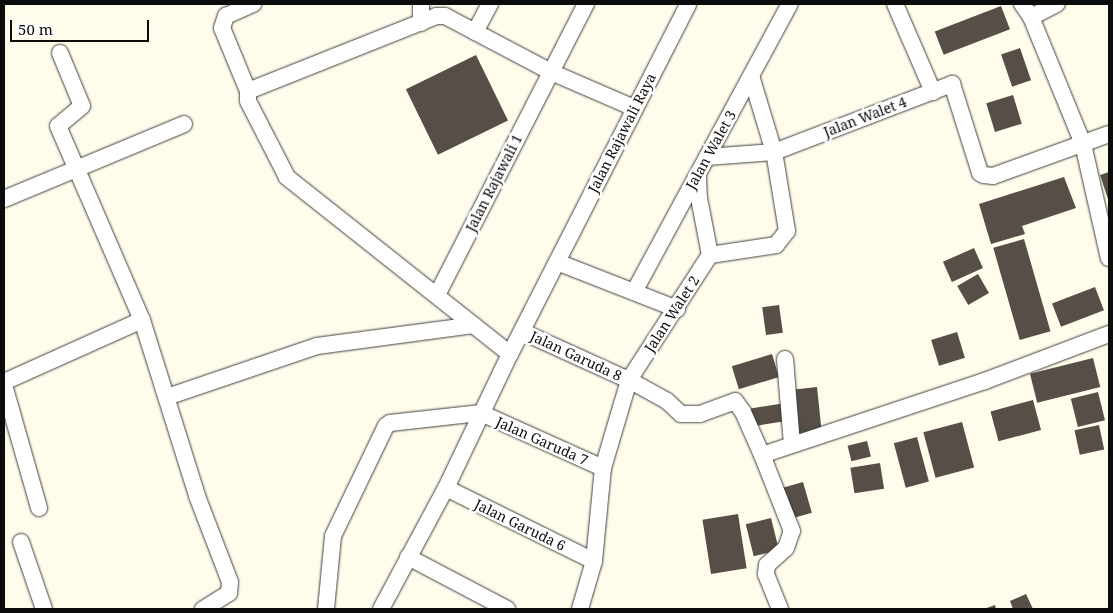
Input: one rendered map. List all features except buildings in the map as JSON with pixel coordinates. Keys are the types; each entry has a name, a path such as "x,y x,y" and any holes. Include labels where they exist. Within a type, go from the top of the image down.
{"street":[{"path":"253,4 226,16 222,28 248,91 248,101 287,177 510,354"},
{"path":"421,4 421,23"},
{"path":"476,32 490,4"},
{"name":"Jalan Rajawali 1","path":"437,295 586,4"},
{"name":"Jalan Rajawali Raya","path":"381,609 446,488 556,262 688,4"},
{"path":"896,4 933,92"},
{"path":"1057,4 1027,10 1083,144 1109,258"},
{"name":"Jalan Walet 3","path":"634,292 751,76 794,5"},
{"path":"248,91 436,16 445,16 551,72 634,108"},
{"path":"60,53 82,106 58,126 142,320 197,496 230,582 230,593 203,609"},
{"path":"698,174 699,198 710,255 776,245 784,240 788,231 774,152 751,76"},
{"name":"Jalan Walet 4","path":"707,157 774,152 933,92 946,85 955,86 980,173 984,175 992,176 1083,144"},
{"path":"4,199 184,124"},
{"path":"1083,144 1109,134"},
{"name":"Jalan Walet 2","path":"580,609 594,561 603,468 629,380 677,309 710,255"},
{"path":"556,262 677,309"},
{"path":"39,508 4,383 142,320"},
{"path":"167,397 316,346 474,325"},
{"name":"Jalan Garuda 8","path":"523,332 629,380 667,401 681,414 700,414 735,401 744,412 762,455"},
{"path":"780,609 766,574 768,566 791,541 792,531 762,455 986,381 1109,334"},
{"path":"784,359 792,444"},
{"path":"326,609 333,536 386,426 390,423 481,413"},
{"name":"Jalan Garuda 7","path":"481,413 603,468"},
{"name":"Jalan Garuda 6","path":"446,488 594,561"},
{"path":"21,542 44,609"},
{"path":"408,557 507,609"}]}
